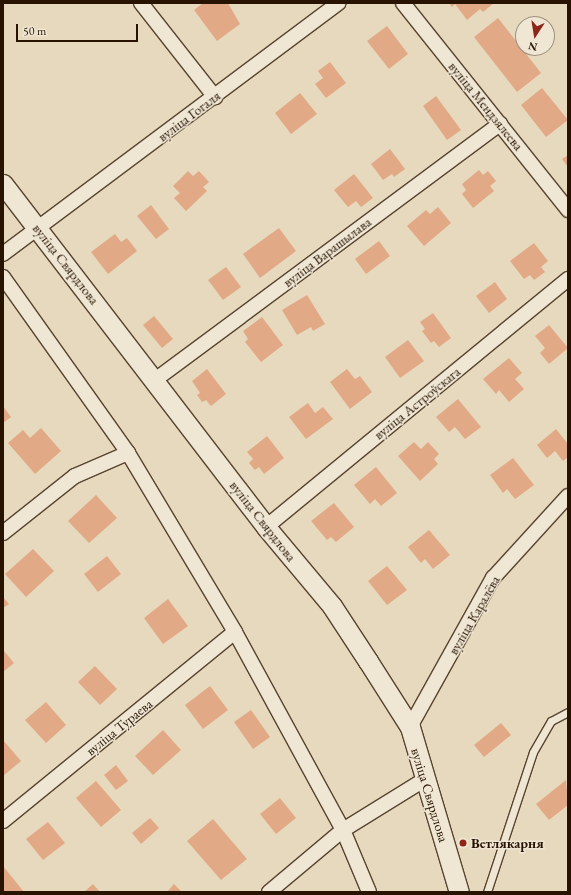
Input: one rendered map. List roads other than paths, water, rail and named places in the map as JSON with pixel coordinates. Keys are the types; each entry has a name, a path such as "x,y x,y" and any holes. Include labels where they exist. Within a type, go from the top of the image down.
{"street":[{"path":"141,3 215,97"},
{"name":"вуліца Гогаля","path":"3,254 339,3"},
{"name":"вуліца Мендзялеева","path":"403,3 568,210"},
{"name":"вуліца Варашылава","path":"155,380 500,124"},
{"name":"вуліца Свярдлова","path":"3,184 266,526 332,606 410,727 424,780 459,892"},
{"path":"3,277 128,453 235,632 342,830 369,892"},
{"name":"вуліца Астроўскага","path":"266,526 568,279"},
{"path":"3,533 75,476 128,453"},
{"name":"вуліца Каралёва","path":"410,727 493,578 568,496"},
{"name":"вуліца Тураева","path":"3,822 235,632"},
{"path":"269,892 342,830 424,780"}],"lane":[{"path":"487,892 533,752 551,721 568,712"}],"place":[{"name":"Ветлякарня","path":"463,843"}]}
